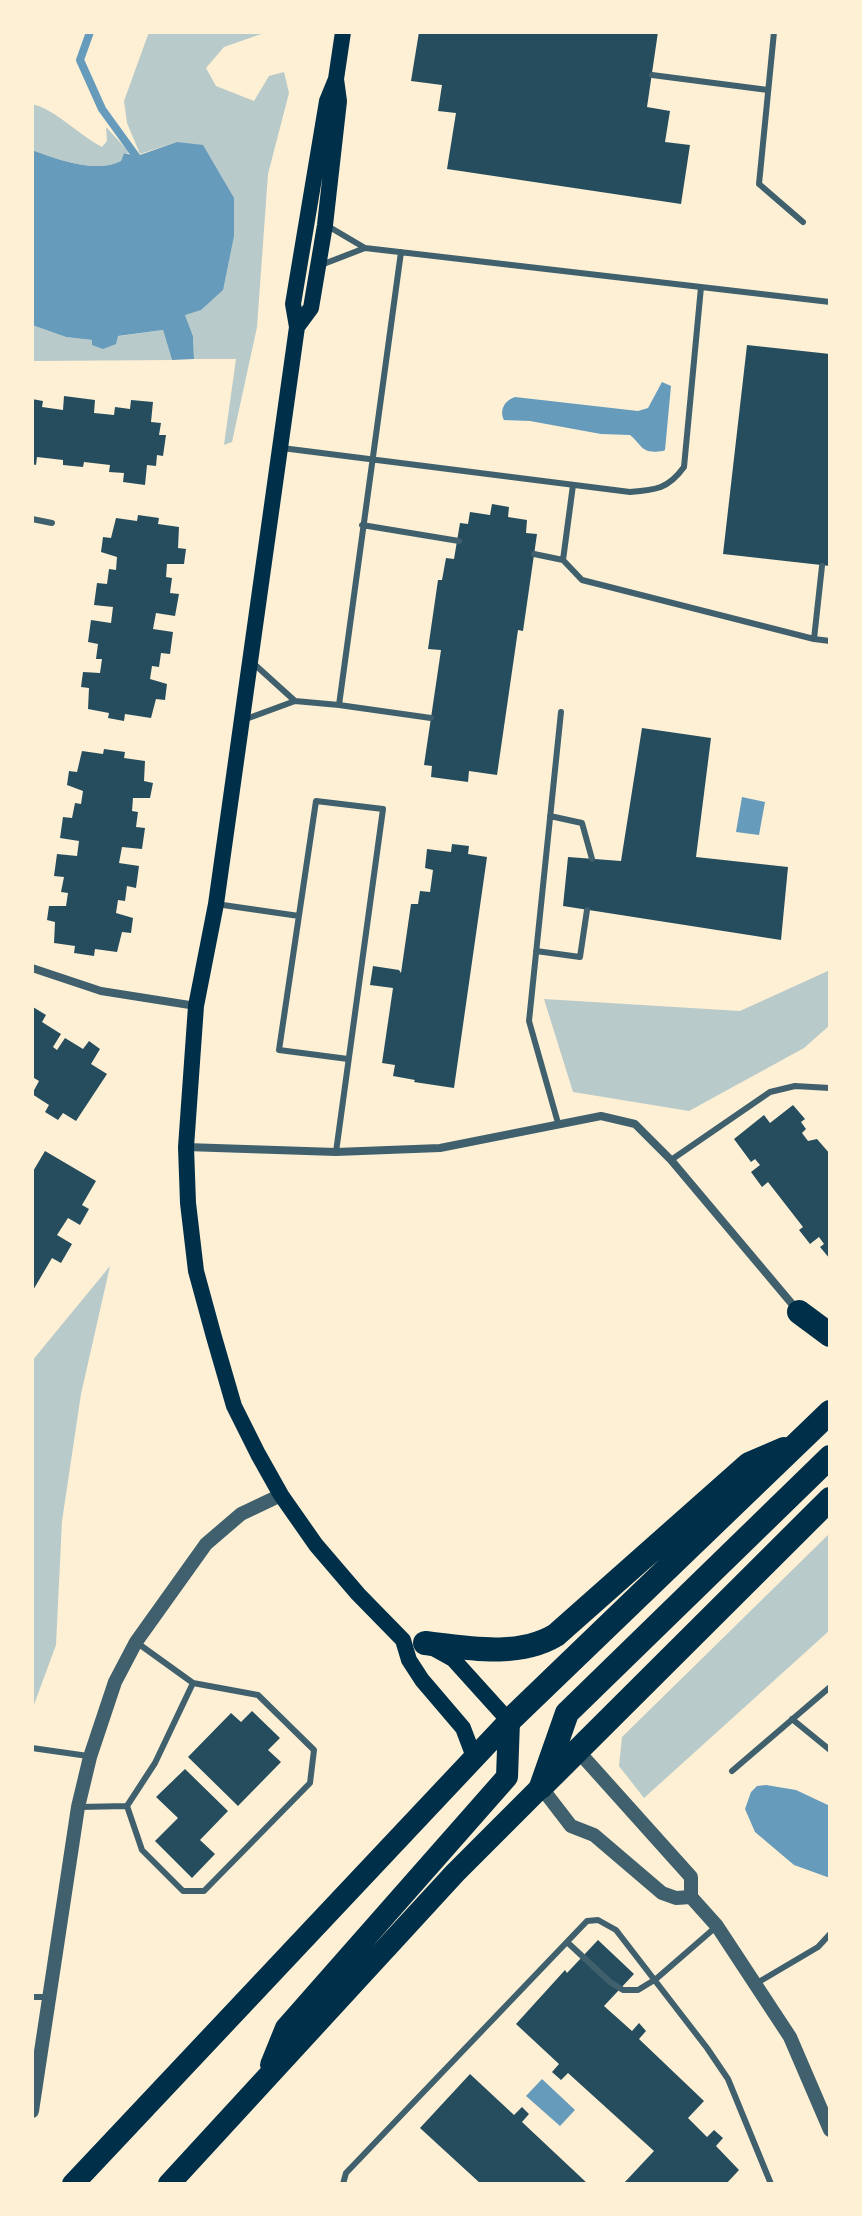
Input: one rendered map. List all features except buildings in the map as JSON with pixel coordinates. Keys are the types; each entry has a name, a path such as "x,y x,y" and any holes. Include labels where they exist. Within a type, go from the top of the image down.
{"highway":[{"path":"799,1312 830,1335"},
{"path":"73,2184 509,1721 830,1412"},
{"path":"414,1642 485,1650 541,1644 556,1635 749,1464 797,1444"},
{"path":"541,1787 567,1713 830,1457"},
{"path":"169,2184 455,1873 830,1499"},
{"path":"267,2077 286,2028 507,1777 509,1721"}],"main road":[{"path":"343,32 336,79 327,101 293,304 297,327 216,904 196,1006 186,1147 188,1203 196,1271 234,1406 281,1495 316,1545 358,1594 414,1642 453,1659 509,1721"},
{"path":"297,327 311,308 325,225 339,101 336,79"},
{"path":"414,1642 409,1660 463,1728 474,1757"}],"street":[{"path":"32,968 101,991 196,1006"},
{"path":"186,1147 336,1152 440,1148 601,1116 635,1124 671,1160 799,1312"},
{"path":"32,2111 78,1807 90,1757 115,1682 136,1642 206,1544 241,1514 281,1495"},
{"path":"578,1751 691,1877 691,1897 717,1926 790,2037 830,2130"},
{"path":"541,1787 571,1826 594,1835 662,1893 676,1898 691,1897"}],"lane":[{"path":"774,32 759,184 803,222"},
{"path":"652,75 768,90"},
{"path":"325,225 365,248 830,302"},
{"path":"318,267 365,248"},
{"path":"339,705 401,252"},
{"path":"280,448 630,492 673,483 684,467 701,287"},
{"path":"563,560 573,485"},
{"path":"32,519 52,523"},
{"path":"362,525 459,541"},
{"path":"534,554 563,560 582,580 830,641"},
{"path":"814,639 822,566"},
{"path":"250,661 295,701"},
{"path":"242,720 295,701 431,718"},
{"path":"558,1123 529,1021 561,712"},
{"path":"336,1152 383,809 316,801 279,1050 348,1059"},
{"path":"550,816 582,823 592,859"},
{"path":"216,904 299,916"},
{"path":"536,951 580,957 587,910"},
{"path":"671,1160 770,1092 795,1086 830,1088"},
{"path":"127,1806 142,1850 183,1891 204,1891 310,1783 314,1750 258,1695 193,1683 136,1642"},
{"path":"127,1806 155,1763 193,1683"},
{"path":"732,1771 830,1687"},
{"path":"792,1719 830,1750"},
{"path":"32,1748 90,1757"},
{"path":"78,1807 127,1806"},
{"path":"343,2184 346,2173 587,1921 598,1920 616,1930 656,1979 728,2079 771,2184"},
{"path":"567,1942 610,1982 623,1990 638,1990 656,1979 717,1926"},
{"path":"757,1983 818,1947 830,1934"},
{"path":"32,1997 50,1997"}],"shaded area":[{"path":"149,32 267,32 224,47 206,68 216,86 254,101 269,76 284,72 289,93 268,174 257,327 232,442 224,445 236,359 194,359 193,336 185,315 177,142 140,154 127,123 124,101"},
{"path":"32,104 49,111 102,147 107,141 106,127 130,153 124,153 121,161 111,165 88,166 32,150"},
{"path":"32,325 66,337 92,340 163,330 172,360 32,361"},
{"path":"830,970 830,1025 804,1048 689,1111 573,1092 544,999 740,1011"},
{"path":"110,1266 81,1394 62,1521 56,1645 32,1710 32,1361"},
{"path":"830,1533 830,1630 644,1798 619,1766 622,1737"}],"water":[{"path":"177,142 203,145 234,198 234,236 223,290 201,310 185,315 193,336 194,359 172,360 163,330 118,336 116,344 103,349 92,345 92,340 66,337 32,325 32,150 76,164 100,166 121,161 124,153 137,156"},
{"path":"662,382 671,386 663,451 647,450 630,435 601,434 530,421 504,420 502,413 508,400 515,397 638,411 648,408"},
{"path":"742,797 765,802 759,835 736,832"},
{"path":"757,1786 796,1790 830,1806 830,1878 794,1865 755,1832 745,1809 751,1792"},
{"path":"542,2079 575,2110 560,2126 526,2096"}],"waterway":[{"path":"90,32 80,60 102,109 136,156"}]}
